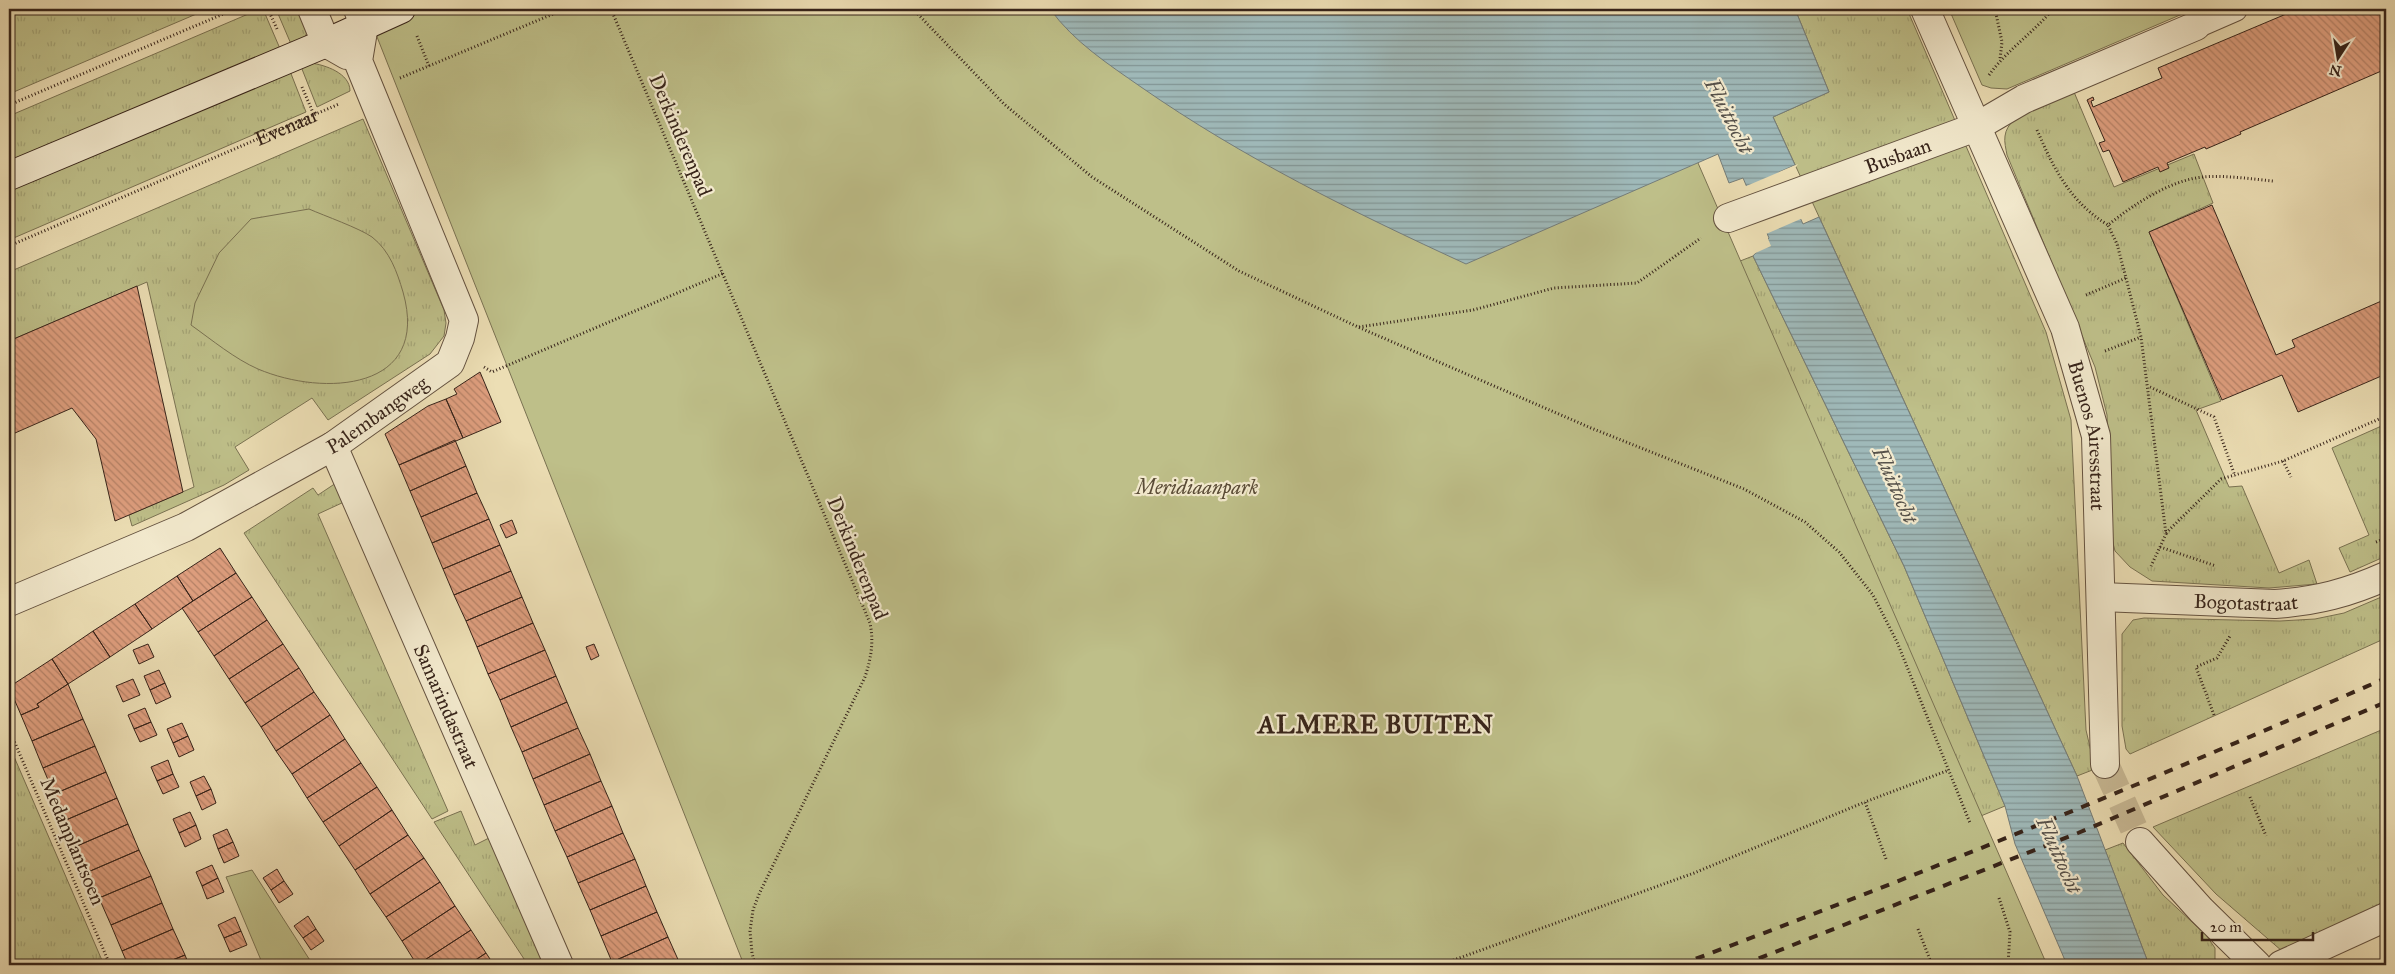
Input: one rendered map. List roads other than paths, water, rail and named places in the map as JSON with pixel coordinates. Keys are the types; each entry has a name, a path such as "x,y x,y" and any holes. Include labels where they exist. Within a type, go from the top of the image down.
{"street":[{"path":"312,9 326,42 358,61 361,17"},
{"path":"9,176 326,42 361,17 401,9"},
{"name":"Buenos Airesstraat","path":"1925,9 2065,328 2096,436 2105,764"},
{"path":"1976,127 2024,99 2235,9"},
{"name":"Palembangweg","path":"9,602 186,527 333,446 450,363 464,320 358,61"},
{"name":"Busbaan","path":"1728,218 1976,127"},
{"name":"Samarindastraat","path":"333,446 559,965"},
{"name":"Bogotastraat","path":"2101,597 2276,604 2322,599 2343,594 2386,576"},
{"path":"2140,842 2200,910 2257,965"},
{"path":"2281,965 2386,917"}],"water":[{"name":"Fluittocht","path":"1050,9 1795,9 1829,92 1773,117 1795,165 1779,172 1803,224 1819,217 2077,776 2149,965 2067,965 2015,844 2005,806 1904,566 1753,256 1769,238 1743,178 1729,183 1718,154 1466,264 1299,183 1219,137 1104,61 1070,32"}],"tunnel":[{"path":"2105,764 2140,842"}],"railway":[{"path":"1679,965 1858,897 2035,826 2386,678"},
{"path":"1742,965 2078,833 2386,702"}],"district":[{"name":"ALMERE BUITEN","path":"1376,724"}],"park label":[{"name":"Meridiaanpark","path":"1197,487"}]}
